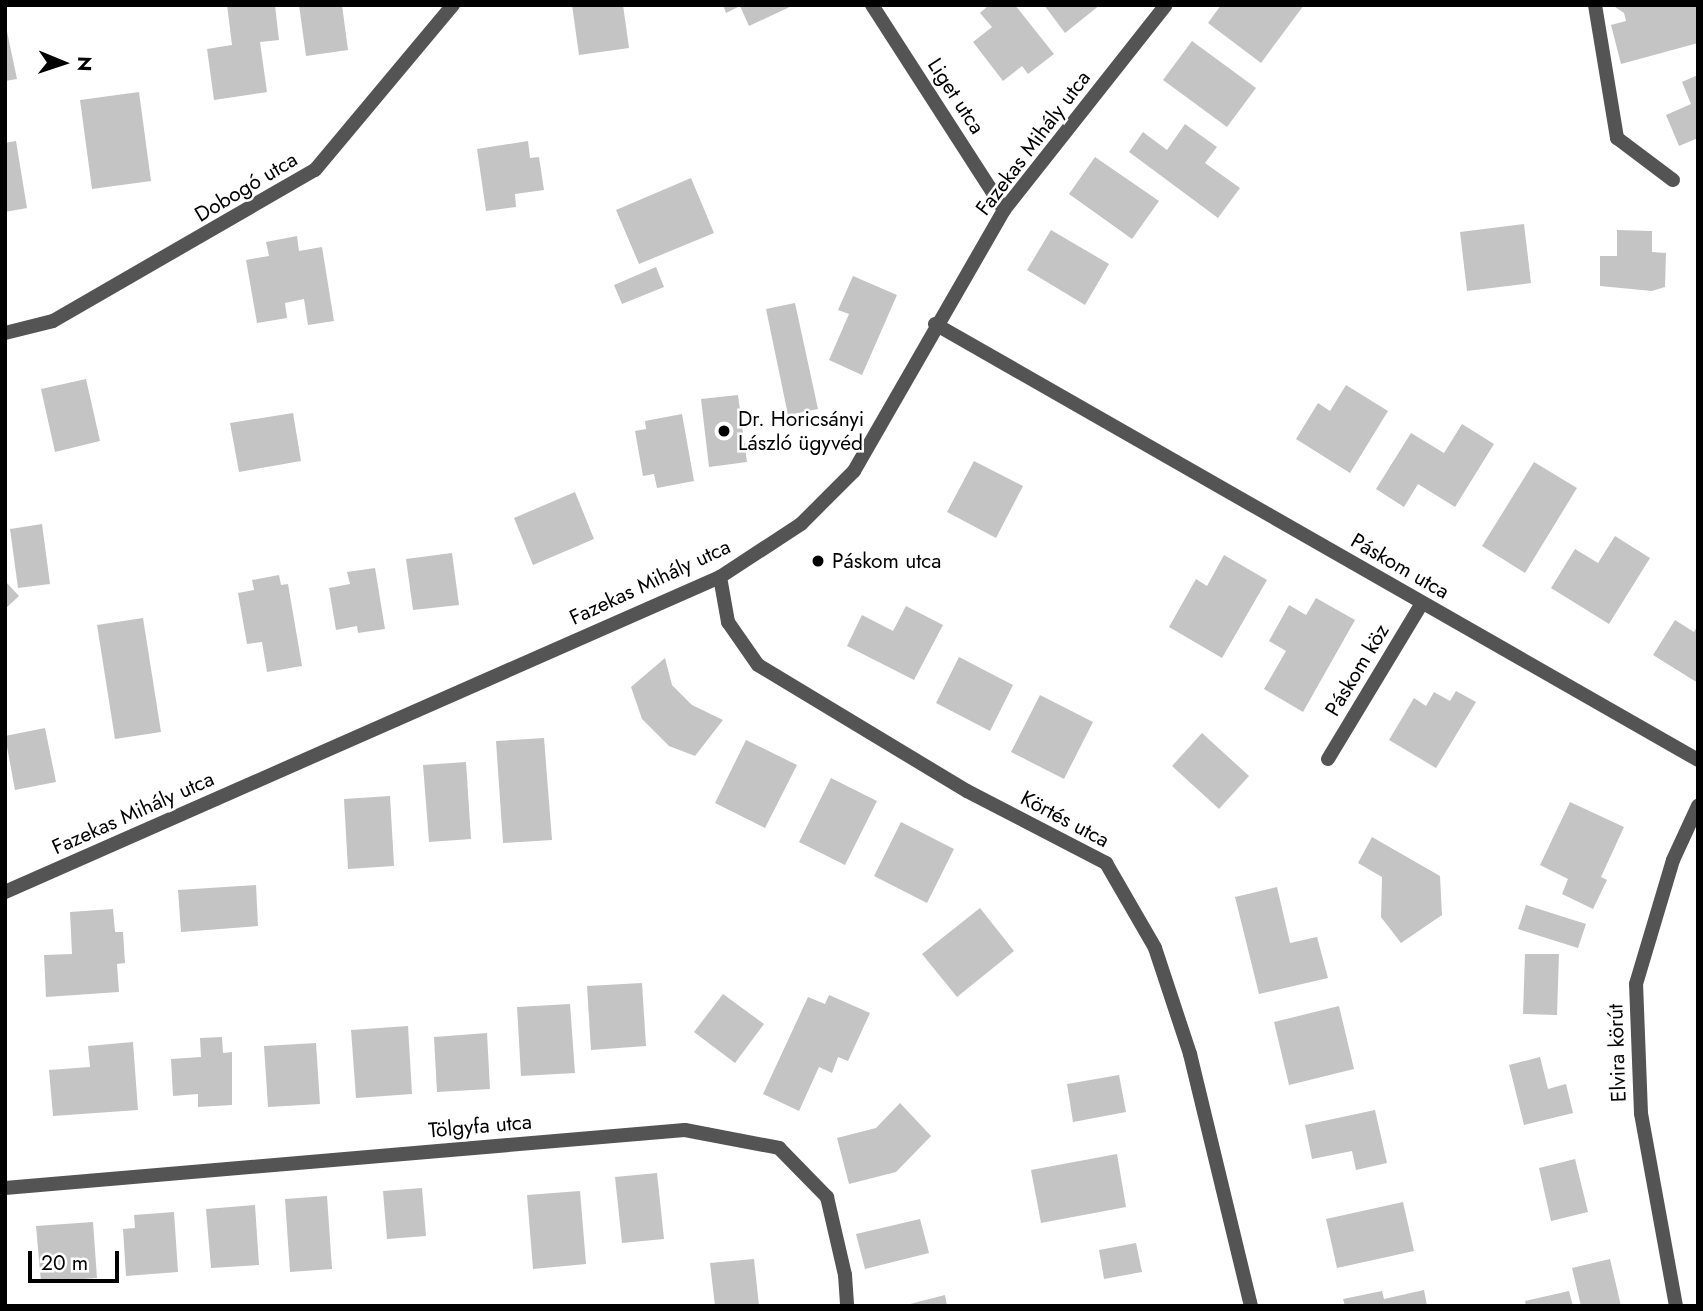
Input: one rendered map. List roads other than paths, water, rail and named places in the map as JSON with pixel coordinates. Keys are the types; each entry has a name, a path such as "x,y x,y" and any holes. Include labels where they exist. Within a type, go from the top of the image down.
{"street":[{"name":"Dobogó utca","path":"5,333 53,321 315,170 453,5"},
{"name":"Liget utca","path":"872,5 1004,210"},
{"name":"Fazekas Mihály utca","path":"5,892 720,577 802,524 854,471 935,324 1004,210 1166,5"},
{"path":"1595,5 1617,138 1673,180"},
{"name":"Páskom utca","path":"935,324 1698,760"},
{"name":"Körtés utca","path":"720,577 728,622 758,665 967,791 1106,863 1155,948 1190,1054 1251,1306"},
{"name":"Páskom köz","path":"1328,759 1422,603"},
{"name":"Elvira körút","path":"1676,1306 1641,1113 1636,984 1673,860 1698,806"},
{"name":"Tölgyfa utca","path":"5,1188 685,1130 779,1148 827,1197 845,1275 847,1306"}],"place":[{"name":"Dr. Horicsányi László ügyvéd","path":"724,431"},
{"name":"Páskom utca","path":"818,561"}]}
